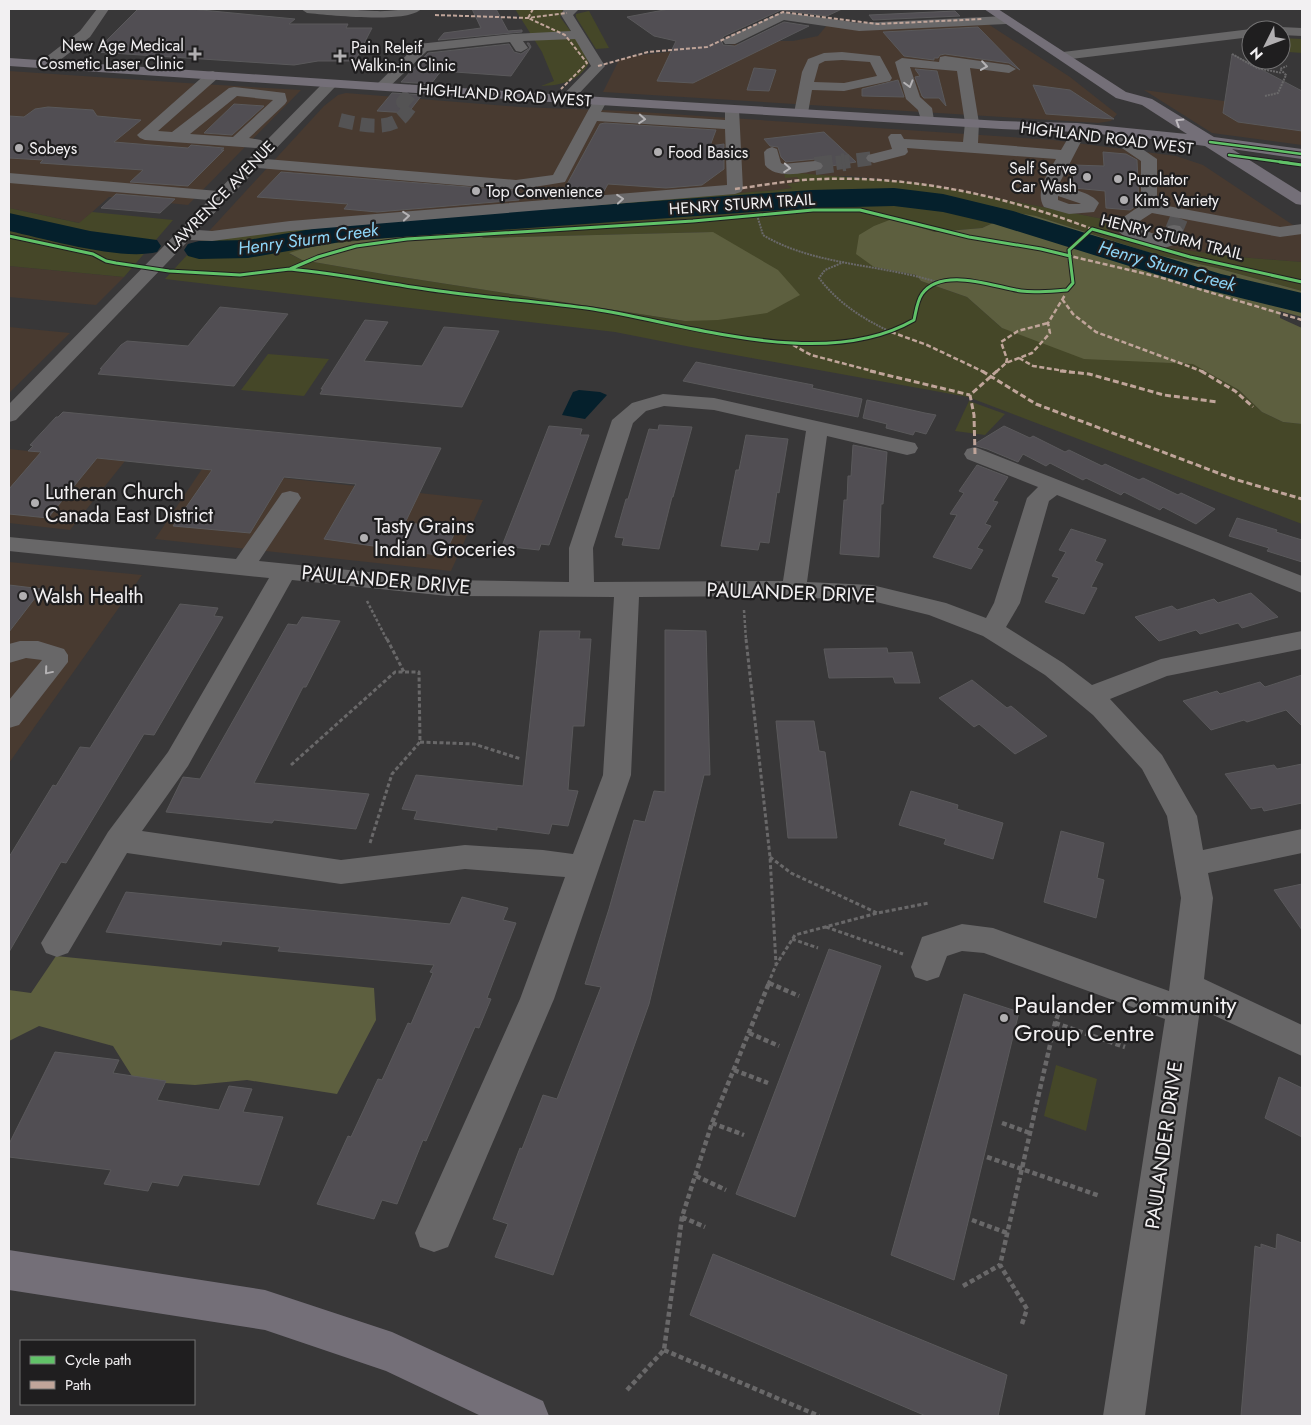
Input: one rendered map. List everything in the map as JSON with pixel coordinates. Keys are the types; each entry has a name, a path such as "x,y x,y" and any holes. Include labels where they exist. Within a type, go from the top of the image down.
{"main road":[{"path":"990,9 1063,56 1127,107 1178,137 1204,146"},
{"name":"HIGHLAND ROAD WEST","path":"9,62 566,99 597,108"},
{"path":"1127,107 1147,102 1302,218"},
{"path":"1104,130 1122,125 1127,107"},
{"name":"HIGHLAND ROAD WEST","path":"732,117 801,113 927,120 971,115 1001,124 1076,136 1302,154"},
{"name":"HIGHLAND ROAD WEST","path":"1001,124 1055,124 1178,137"},
{"name":"HIGHLAND ROAD WEST","path":"1204,146 1230,155 1302,165"},
{"path":"1230,155 1297,197"},
{"path":"1297,197 1286,181 1286,172 1302,165"},
{"path":"9,1270 265,1310 392,1353 528,1416"}],"street":[{"path":"46,64 84,34 103,9"},
{"path":"307,9 377,15 404,21 418,21 435,15 425,9"},
{"path":"377,15 394,14 415,9"},
{"path":"566,99 574,88 592,75 598,66 567,15 573,9"},
{"path":"730,41 782,16 859,27 1006,20"},
{"path":"1063,56 1241,34"},
{"path":"381,87 423,47 517,43 579,35"},
{"path":"917,49 910,52 912,54 1009,69"},
{"path":"801,113 807,86 813,63 817,59 825,57 863,57 875,59 885,78 844,87 807,86"},
{"path":"927,120 925,108 913,99 902,62 963,68 971,115 970,147"},
{"path":"214,75 145,135 272,144"},
{"name":"LAWRENCE AVENUE","path":"9,416 330,84"},
{"path":"176,137 234,91 280,96 280,101 237,141"},
{"path":"921,105 946,107 971,115"},
{"path":"178,106 212,108"},
{"path":"184,235 212,236 290,226 736,189 732,117 597,108 559,179 516,185 254,163"},
{"path":"1050,188 1076,136"},
{"path":"874,158 900,152 896,140 1066,155"},
{"path":"1122,141 1149,159 1149,207"},
{"path":"772,152 773,165 780,168 792,169 815,166"},
{"path":"9,178 222,196"},
{"path":"1149,207 1124,223 1123,228 1164,243 1171,240 1178,220"},
{"path":"1149,207 1178,220 1280,232 1302,229"},
{"path":"582,590 581,548 623,420 639,407 663,400 714,404 907,448"},
{"path":"794,588 817,429"},
{"path":"975,454 1302,585"},
{"path":"992,630 1007,603 1038,498 1056,486"},
{"path":"242,567 290,498"},
{"name":"PAULANDER DRIVE","path":"9,544 448,588 582,590 794,588 872,593 937,609 992,630 1054,669 1103,708 1152,762 1182,816 1197,898 1185,999 1124,1416"},
{"path":"57,942 119,840 178,759 285,572"},
{"path":"434,1233 537,999 616,775 627,590"},
{"path":"1089,697 1161,668 1302,640"},
{"path":"9,654 24,648 54,655 55,662 9,718"},
{"path":"119,840 341,872 465,856 543,862 583,868"},
{"path":"1191,864 1302,841"},
{"path":"919,962 933,947 954,937 972,936 1185,999 1302,1041"}],"path":[{"path":"1229,52 1256,68 1286,74 1278,93 1264,96"},
{"path":"757,215 763,235 774,239 780,245 844,262 883,268 940,283"},
{"path":"844,262 825,270 819,278 834,297 849,310 891,332"},
{"path":"367,602 404,672"},
{"path":"744,610 749,678 770,856 776,965"},
{"path":"291,766 394,672 418,672 420,742 392,774 361,870"},
{"path":"420,742 474,744 521,759"},
{"path":"770,856 791,873 878,913"},
{"path":"627,1390 664,1350 682,1217 712,1123 776,965 792,939 795,935 878,913 929,903"},
{"path":"826,927 919,962"},
{"path":"792,939 818,948"},
{"path":"769,983 799,996"},
{"path":"1022,1324 1027,1309 1000,1265 1055,1023 1060,1009"},
{"path":"1055,1023 1125,1047"},
{"path":"749,1033 779,1046"},
{"path":"734,1070 768,1083"},
{"path":"712,1123 744,1135"},
{"path":"1002,1123 1030,1133"},
{"path":"987,1157 1100,1196"},
{"path":"696,1176 726,1190"},
{"path":"682,1217 705,1227"},
{"path":"972,1220 1007,1233"},
{"path":"963,1286 1000,1265"},
{"path":"664,1350 819,1416"}],"shaded area":[{"path":"988,24 1070,77 1117,114 1111,121 1098,123 603,92 619,60 633,56 762,41 793,41 818,36 827,25"},
{"path":"9,71 301,90 188,205 109,197 80,223 9,208"},
{"path":"1144,90 1231,102 1302,117 1302,145 1212,133"},
{"path":"346,93 520,107 626,111 1053,140 1176,156 1203,165 1302,231 1302,262 1238,257 1154,246 1111,232 1103,219 921,183 847,176 797,177 800,182 788,184 792,188 777,190 312,226 200,241 324,106 338,95"},
{"path":"9,266 124,277 96,305 9,297"},
{"path":"9,327 70,333 9,393"},
{"path":"9,449 125,461 70,530 9,523"},
{"path":"202,469 483,500 451,571 155,539"},
{"path":"9,562 142,575 9,763"}],"green space":[{"path":"515,9 567,9 563,10 560,17 578,41 589,63 585,69 569,81 556,85 541,86 554,81 542,52"},
{"path":"589,11 609,48 596,49 576,17 576,14"},
{"path":"1291,38 1302,39 1302,53 1291,52"},
{"path":"784,172 921,183 1103,219 1111,232 1154,246 1238,257 1302,262 1302,291 1217,268 1154,254 1036,216 993,223 982,228 935,232 892,219 874,267 916,275 921,281 967,297 1002,328 1158,362 1193,363 1239,390 1262,412 1283,422 1302,424 1302,524 968,397 615,332 165,279 200,241 312,226 777,190 792,188 787,184 800,182 797,177 785,178","holes":["464,230 484,238 713,232 685,321 389,275 302,260 290,254 316,245"]},
{"path":"9,208 79,223 92,212 173,220 124,277 9,266"},
{"path":"1005,211 1036,216 1154,254 1217,268 1302,291 1302,317 1280,311 1280,318 1302,328 1302,424 1283,422 1262,412 1239,390 1193,364 1084,359 1002,328 967,297 921,281 916,275 874,267 856,254 859,235 874,226 892,219 935,232 982,228 993,223 992,220"},
{"path":"464,230 484,238 713,232 778,270 800,295 767,313 718,320 685,321 389,275 302,260 289,253 316,245"},
{"path":"268,354 329,359 304,396 241,390"},
{"path":"969,401 1005,414 985,435 955,431"},
{"path":"56,956 374,988 376,1020 337,1094 247,1080 195,1085 135,1081 113,1046 39,1026 9,1041 9,990 31,993"},
{"path":"1056,1065 1097,1079 1086,1131 1044,1116"}],"water":[{"path":"579,390 600,392 607,395 585,419 562,415 573,392"}],"building":[{"path":"138,9 191,9 295,19 289,24 348,24 346,28 372,28 355,61 318,61 294,65 95,52"},
{"path":"472,9 496,9 508,31 522,30 522,32 438,40 444,33 481,28"},
{"path":"669,9 842,9 827,16 781,10 724,36 721,40 723,45 735,46 784,22 809,26 693,83 657,81 676,41 654,36 627,17"},
{"path":"955,11 960,16 873,20 869,15"},
{"path":"978,27 1020,70 1009,63 945,54 934,58 934,60 904,56 883,32"},
{"path":"527,43 531,47 511,76 441,71 431,84 401,82 428,53 509,44 514,52 521,54 530,48"},
{"path":"1232,54 1241,59 1241,70 1262,70 1302,91 1302,131 1238,122 1223,113"},
{"path":"754,68 776,70 769,91 747,90"},
{"path":"915,69 937,71 946,106 939,98 924,98 922,96 915,77 920,76"},
{"path":"898,80 904,97 862,96 862,89"},
{"path":"1033,85 1070,90 1114,119 1046,114"},
{"path":"392,93 422,95 408,113 377,111"},
{"path":"234,104 264,106 232,135 204,133"},
{"path":"48,107 93,110 97,116 141,120 114,142 188,148 191,145 224,148 221,150 224,150 188,186 130,182 143,170 40,163 43,160 9,158 9,116 24,117 35,109"},
{"name":"Food Basics","path":"600,124 716,130 710,146 724,144 724,169 702,185 666,188 608,184 603,193 560,197"},
{"path":"824,132 856,162 825,167 823,162 816,159 786,162 781,157 778,147 770,146 764,139"},
{"path":"1103,152 1126,154 1137,160 1139,204 1130,210 1106,208 1105,191 1074,188 1073,165 1104,166"},
{"path":"281,172 519,191 519,200 377,212 344,209 348,204 257,197"},
{"path":"116,194 175,199 160,213 101,208"},
{"path":"220,307 288,314 234,386 98,374 102,369 100,369 121,345 127,341 188,346"},
{"path":"365,320 388,322 364,361 422,366 444,327 499,331 462,407 320,394 323,389 321,389"},
{"path":"696,362 813,385 812,388 862,399 858,417 683,381"},
{"path":"867,400 936,415 926,434 915,431 913,435 886,428 887,424 863,418"},
{"path":"63,412 441,448 405,523 456,530 444,556 324,539 356,484 284,477 250,533 173,526 212,470 97,458 48,518 9,514 9,489 41,452 28,451 33,446 30,445"},
{"path":"659,425 692,427 659,549 622,545 624,538 615,537 626,499 628,499 649,429 658,430"},
{"path":"549,426 582,429 580,435 589,435 549,545 541,544 539,550 502,546"},
{"path":"1004,426 1030,438 1033,436 1065,452 1069,450 1102,466 1105,464 1139,480 1143,478 1178,495 1181,493 1215,509 1196,524 1163,507 1160,510 1124,492 1121,495 1086,478 1083,480 1050,463 1046,466 1023,454 1018,462 973,445"},
{"path":"746,435 788,439 769,543 760,542 758,550 721,546 736,470 739,470"},
{"path":"853,445 887,452 883,504 881,504 879,557 840,554 844,500 847,500 848,476 851,476"},
{"path":"977,465 1008,477 993,501 998,502 985,524 991,526 977,548 983,550 971,569 933,557 957,515 950,514 964,493 959,491"},
{"path":"1237,518 1302,540 1302,562 1267,551 1269,548 1229,536"},
{"path":"1071,529 1106,540 1095,561 1103,564 1091,587 1097,588 1084,614 1045,602 1059,578 1052,576 1066,552 1059,550"},
{"name":"Walsh Health","path":"9,585 42,589 9,632"},
{"path":"1251,593 1278,617 1242,628 1238,623 1200,634 1196,630 1159,641 1135,617 1172,606 1177,610 1214,599 1218,603"},
{"path":"180,604 218,608 214,616 223,617 154,735 144,734 66,863 61,862 9,952 9,857 53,785 56,786 80,747 90,748"},
{"path":"302,617 340,621 306,687 303,687 254,783 369,794 356,829 274,820 272,823 166,812 183,777 200,779 288,624 297,625"},
{"path":"665,630 706,631 710,775 704,775 649,1004 553,1275 495,1257 508,1224 493,1219 520,1148 522,1149 543,1095 557,1099 601,987 585,984 609,909 634,820 645,822 654,791 665,792"},
{"path":"540,631 580,631 579,639 591,639 584,726 573,726 568,790 578,791 568,826 552,824 549,834 497,827 497,830 414,819 417,811 402,809 416,775 523,786"},
{"path":"887,648 888,653 912,652 920,683 895,683 893,677 829,678 824,649"},
{"path":"1302,675 1302,726 1286,710 1247,722 1244,720 1211,730 1183,701 1217,691 1220,694 1260,682 1265,687"},
{"path":"972,680 1007,708 1011,706 1047,736 1015,754 979,724 974,727 939,698"},
{"path":"776,721 814,721 819,751 825,752 837,838 788,838"},
{"path":"1302,764 1302,803 1264,811 1262,807 1251,809 1225,774 1274,765 1277,769"},
{"path":"911,791 958,805 957,809 1003,823 993,859 944,844 946,839 899,825"},
{"path":"1061,831 1104,843 1097,878 1104,880 1096,918 1044,902"},
{"path":"1302,884 1302,930 1274,890"},
{"path":"126,892 450,924 462,897 508,908 503,920 516,923 487,998 491,999 479,1028 475,1027 426,1141 423,1140 397,1204 382,1200 374,1219 317,1204 348,1136 351,1137 378,1079 382,1080 408,1023 411,1024 433,973 430,972 434,965 278,951 280,947 222,941 221,945 106,932"},
{"path":"829,949 881,966 795,1217 736,1194"},
{"path":"964,994 1019,1012 954,1280 891,1255"},
{"path":"55,1052 119,1060 113,1073 166,1081 157,1100 219,1110 229,1086 252,1089 243,1112 283,1117 259,1185 183,1175 178,1186 152,1182 148,1191 104,1184 111,1170 9,1157 9,1144"},
{"path":"1279,1077 1302,1088 1302,1137 1265,1118"},
{"path":"1277,1234 1302,1243 1302,1416 1241,1416 1255,1246 1261,1248 1261,1244 1276,1249"},
{"path":"713,1254 1007,1375 998,1416 926,1416 690,1315"}],"waterway":[{"name":"Henry Sturm Creek","path":"199,250 248,249 346,232 811,199 894,197 943,203 1003,217 1211,281 1302,303"},
{"name":"Henry Sturm Creek","path":"9,222 90,240 146,246"}],"tunnel":[{"path":"340,120 377,126 391,124 401,118 411,106 403,102 415,89"},
{"path":"836,163 874,158"},
{"path":"815,166 845,162"},
{"path":"1174,230 1179,218"}],"marked path":[{"path":"533,9 528,18 565,35 587,63 561,89"},
{"path":"598,66 648,52 707,47 783,12 878,24 983,19"},
{"path":"435,15 528,18 567,13"},
{"path":"735,189 804,180 839,179 913,184 951,189 1024,206 1092,229"},
{"path":"1070,260 1070,256 1159,277 1302,320"},
{"path":"975,454 974,415 970,395 1006,363 1032,353 1050,333 1048,323 1065,295"},
{"path":"1062,299 1073,314 1096,332 1207,373 1235,391 1253,407"},
{"path":"1006,363 1007,359 1001,342 1018,331 1048,323"},
{"path":"891,332 927,345 993,376 1036,404 1234,479 1302,499"},
{"path":"793,345 811,355 839,363 970,395"},
{"path":"1019,358 1033,366 1045,369 1089,374 1164,395 1218,402"}],"cycle path":[{"path":"1210,142 1302,154"},
{"path":"1229,155 1302,165"},
{"name":"HENRY STURM TRAIL","path":"9,236 93,254 106,261 116,263 169,271 240,275 290,269 318,257 356,246 407,239 693,221 813,210 860,210 969,237 1041,249 1070,256"},
{"name":"HENRY STURM TRAIL","path":"290,269 439,291 615,313 753,339 826,343 860,340 900,328 914,320 922,294 931,286 942,281 969,281 1027,292 1067,290 1073,283 1069,250 1092,229 1204,261 1302,282"}],"place":[{"name":"New Age Medical Cosmetic Laser Clinic","path":"195,54"},
{"name":"Pain Releif Walkin-in Clinic","path":"340,56"},
{"name":"Sobeys","path":"19,148"},
{"name":"Food Basics","path":"658,152"},
{"name":"Self Serve Car Wash","path":"1087,177"},
{"name":"Purolator","path":"1118,179"},
{"name":"Top Convenience","path":"476,191"},
{"name":"Kim's Variety","path":"1124,200"},
{"name":"Lutheran Church Canada East District","path":"35,503"},
{"name":"Tasty Grains Indian Groceries","path":"364,538"},
{"name":"Walsh Health","path":"23,596"},
{"name":"Paulander Community Group Centre","path":"1004,1018"}]}
